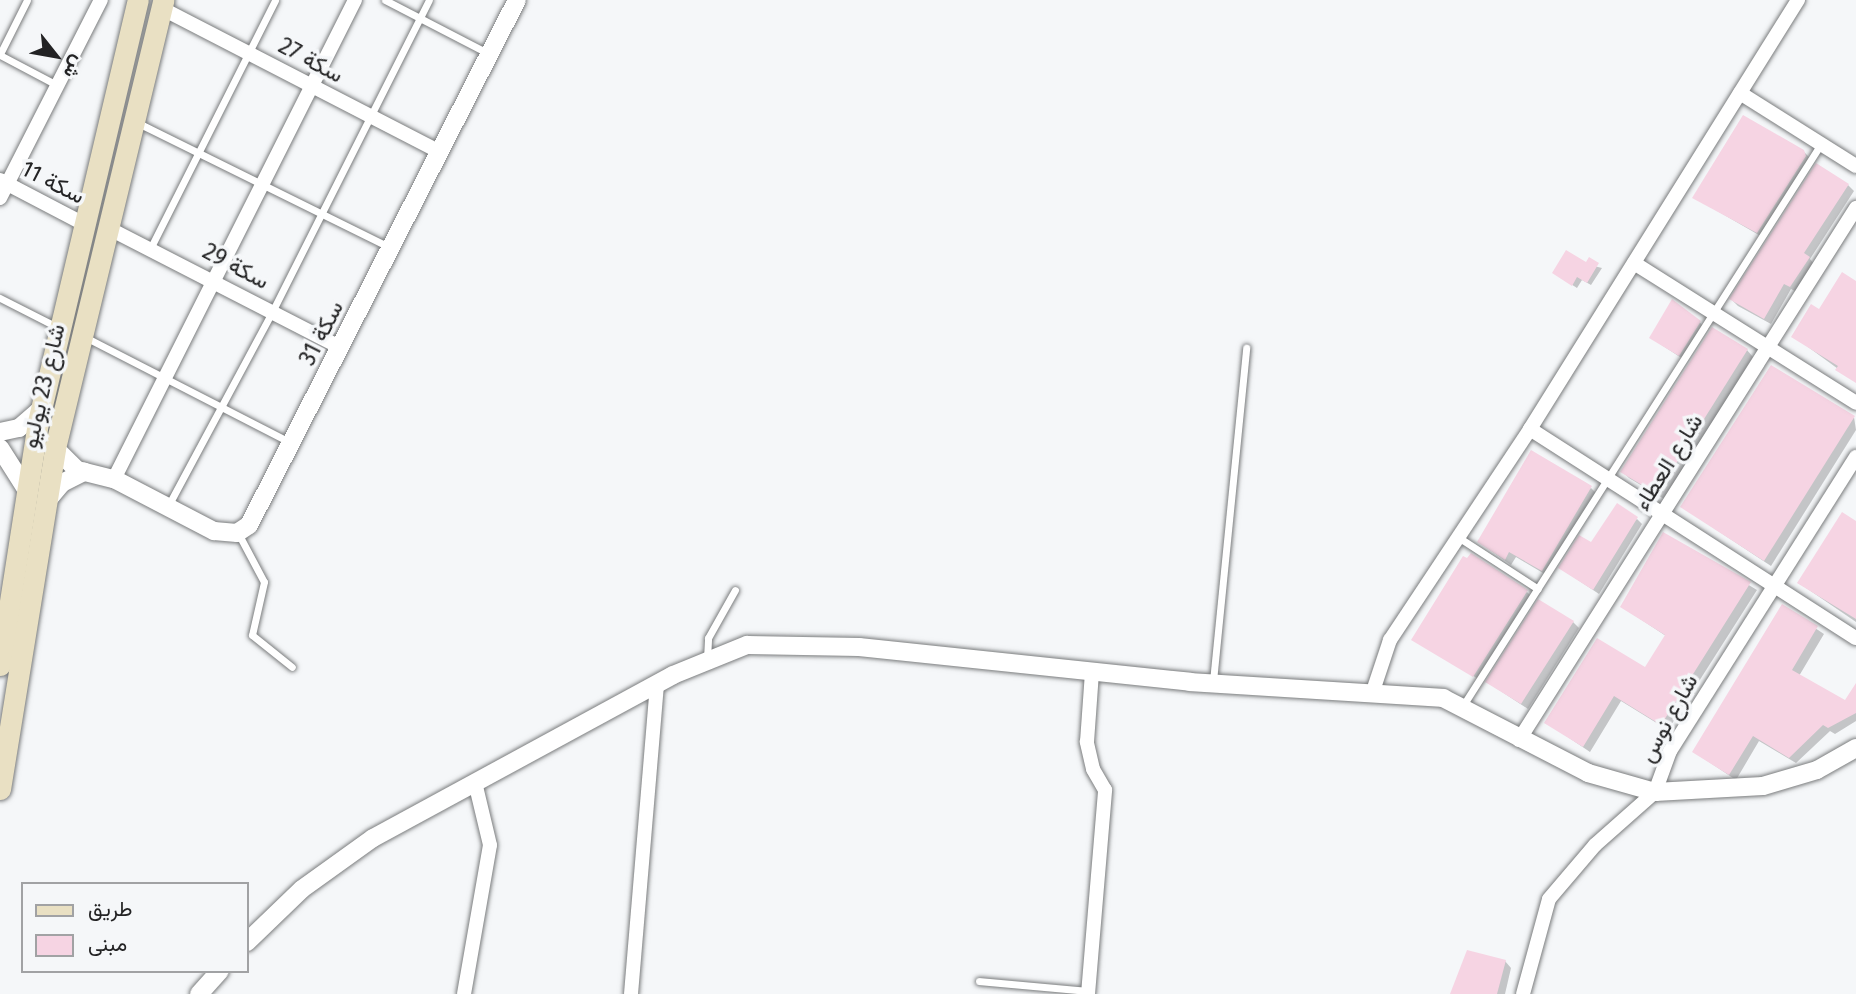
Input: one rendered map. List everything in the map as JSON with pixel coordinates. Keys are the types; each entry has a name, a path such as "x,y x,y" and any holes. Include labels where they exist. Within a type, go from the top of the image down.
{"main road":[{"name":"شارع 23 يوليو","path":"0,665 26,489 41,410 86,225 135,1"},
{"name":"شارع 23 يوليو","path":"0,789 55,448 162,4"}],"street":[{"path":"0,198 4,182 101,0"},
{"path":"114,479 217,281 355,0"},
{"name":"سكة 31","path":"237,533 257,516 517,0"},
{"path":"1373,691 1390,640 1530,429 1798,0"},
{"name":"سكة 27","path":"162,4 313,87 440,152"},
{"path":"1740,93 1856,166"},
{"name":"سكة 11","path":"4,182 86,225"},
{"name":"شارع العطاء","path":"1519,740 1856,208"},
{"name":"سكة 29","path":"108,228 217,281 341,348"},
{"path":"1634,263 1856,403"},
{"path":"0,432 19,428 41,410"},
{"path":"1530,429 1856,638"},
{"path":"55,448 65,462 84,472 114,479 214,531 237,533"},
{"path":"0,449 26,489"},
{"name":"شارع نوس","path":"1523,994 1549,899 1595,845 1655,792 1670,751 1856,457"},
{"path":"46,502 62,483 84,472"},
{"path":"248,941 330,866 475,782 657,684 707,659 747,645 796,644 1213,684 1373,691 1443,698 1519,740 1588,773 1655,792 1763,786 1816,770 1856,748"},
{"path":"1088,993 1105,790 1093,769 1087,742 1092,672"},
{"path":"631,994 657,684"},
{"path":"464,994 490,845 475,782"},
{"path":"199,994 218,973"}],"lane":[{"path":"27,0 0,55 57,85"},
{"path":"150,247 275,0"},
{"path":"385,0 489,55"},
{"path":"167,507 272,312 429,0"},
{"path":"133,121 323,212 391,248"},
{"path":"1462,707 1821,144"},
{"path":"0,298 60,328"},
{"path":"81,335 293,444"},
{"path":"1213,684 1246,348"},
{"path":"237,533 264,582 252,635 292,667"},
{"path":"1458,537 1538,589"},
{"path":"707,659 708,638 735,590"},
{"path":"979,981 1088,993"}],"building":[{"path":"1743,115 1804,150 1806,156 1757,233 1692,198"},
{"path":"1816,163 1849,184 1804,253 1810,257 1790,287 1784,284 1764,319 1729,299"},
{"path":"1566,250 1586,262 1589,257 1599,263 1587,283 1577,277 1572,286 1552,273"},
{"path":"1842,272 1856,281 1856,383 1835,370 1838,366 1791,337 1811,304 1819,309"},
{"path":"1672,299 1701,321 1679,356 1649,338"},
{"path":"1712,327 1748,349 1657,494 1620,472"},
{"path":"1771,365 1855,416 1764,561 1680,507"},
{"path":"1531,450 1592,486 1542,571 1509,552 1505,560 1477,542"},
{"path":"1617,503 1638,517 1593,590 1558,568 1579,535 1591,542"},
{"path":"1842,512 1856,521 1856,619 1797,583"},
{"path":"1663,532 1751,582 1661,725 1614,696 1583,747 1544,723 1597,638 1645,667 1665,635 1620,607"},
{"path":"1471,553 1528,590 1473,677 1411,640 1463,556 1467,558"},
{"path":"1538,599 1574,621 1521,704 1485,682"},
{"path":"1782,604 1818,626 1792,670 1845,700 1856,683 1856,713 1828,728 1823,725 1789,758 1753,736 1729,775 1692,752"},
{"path":"1467,950 1506,960 1497,994 1450,994"}]}
